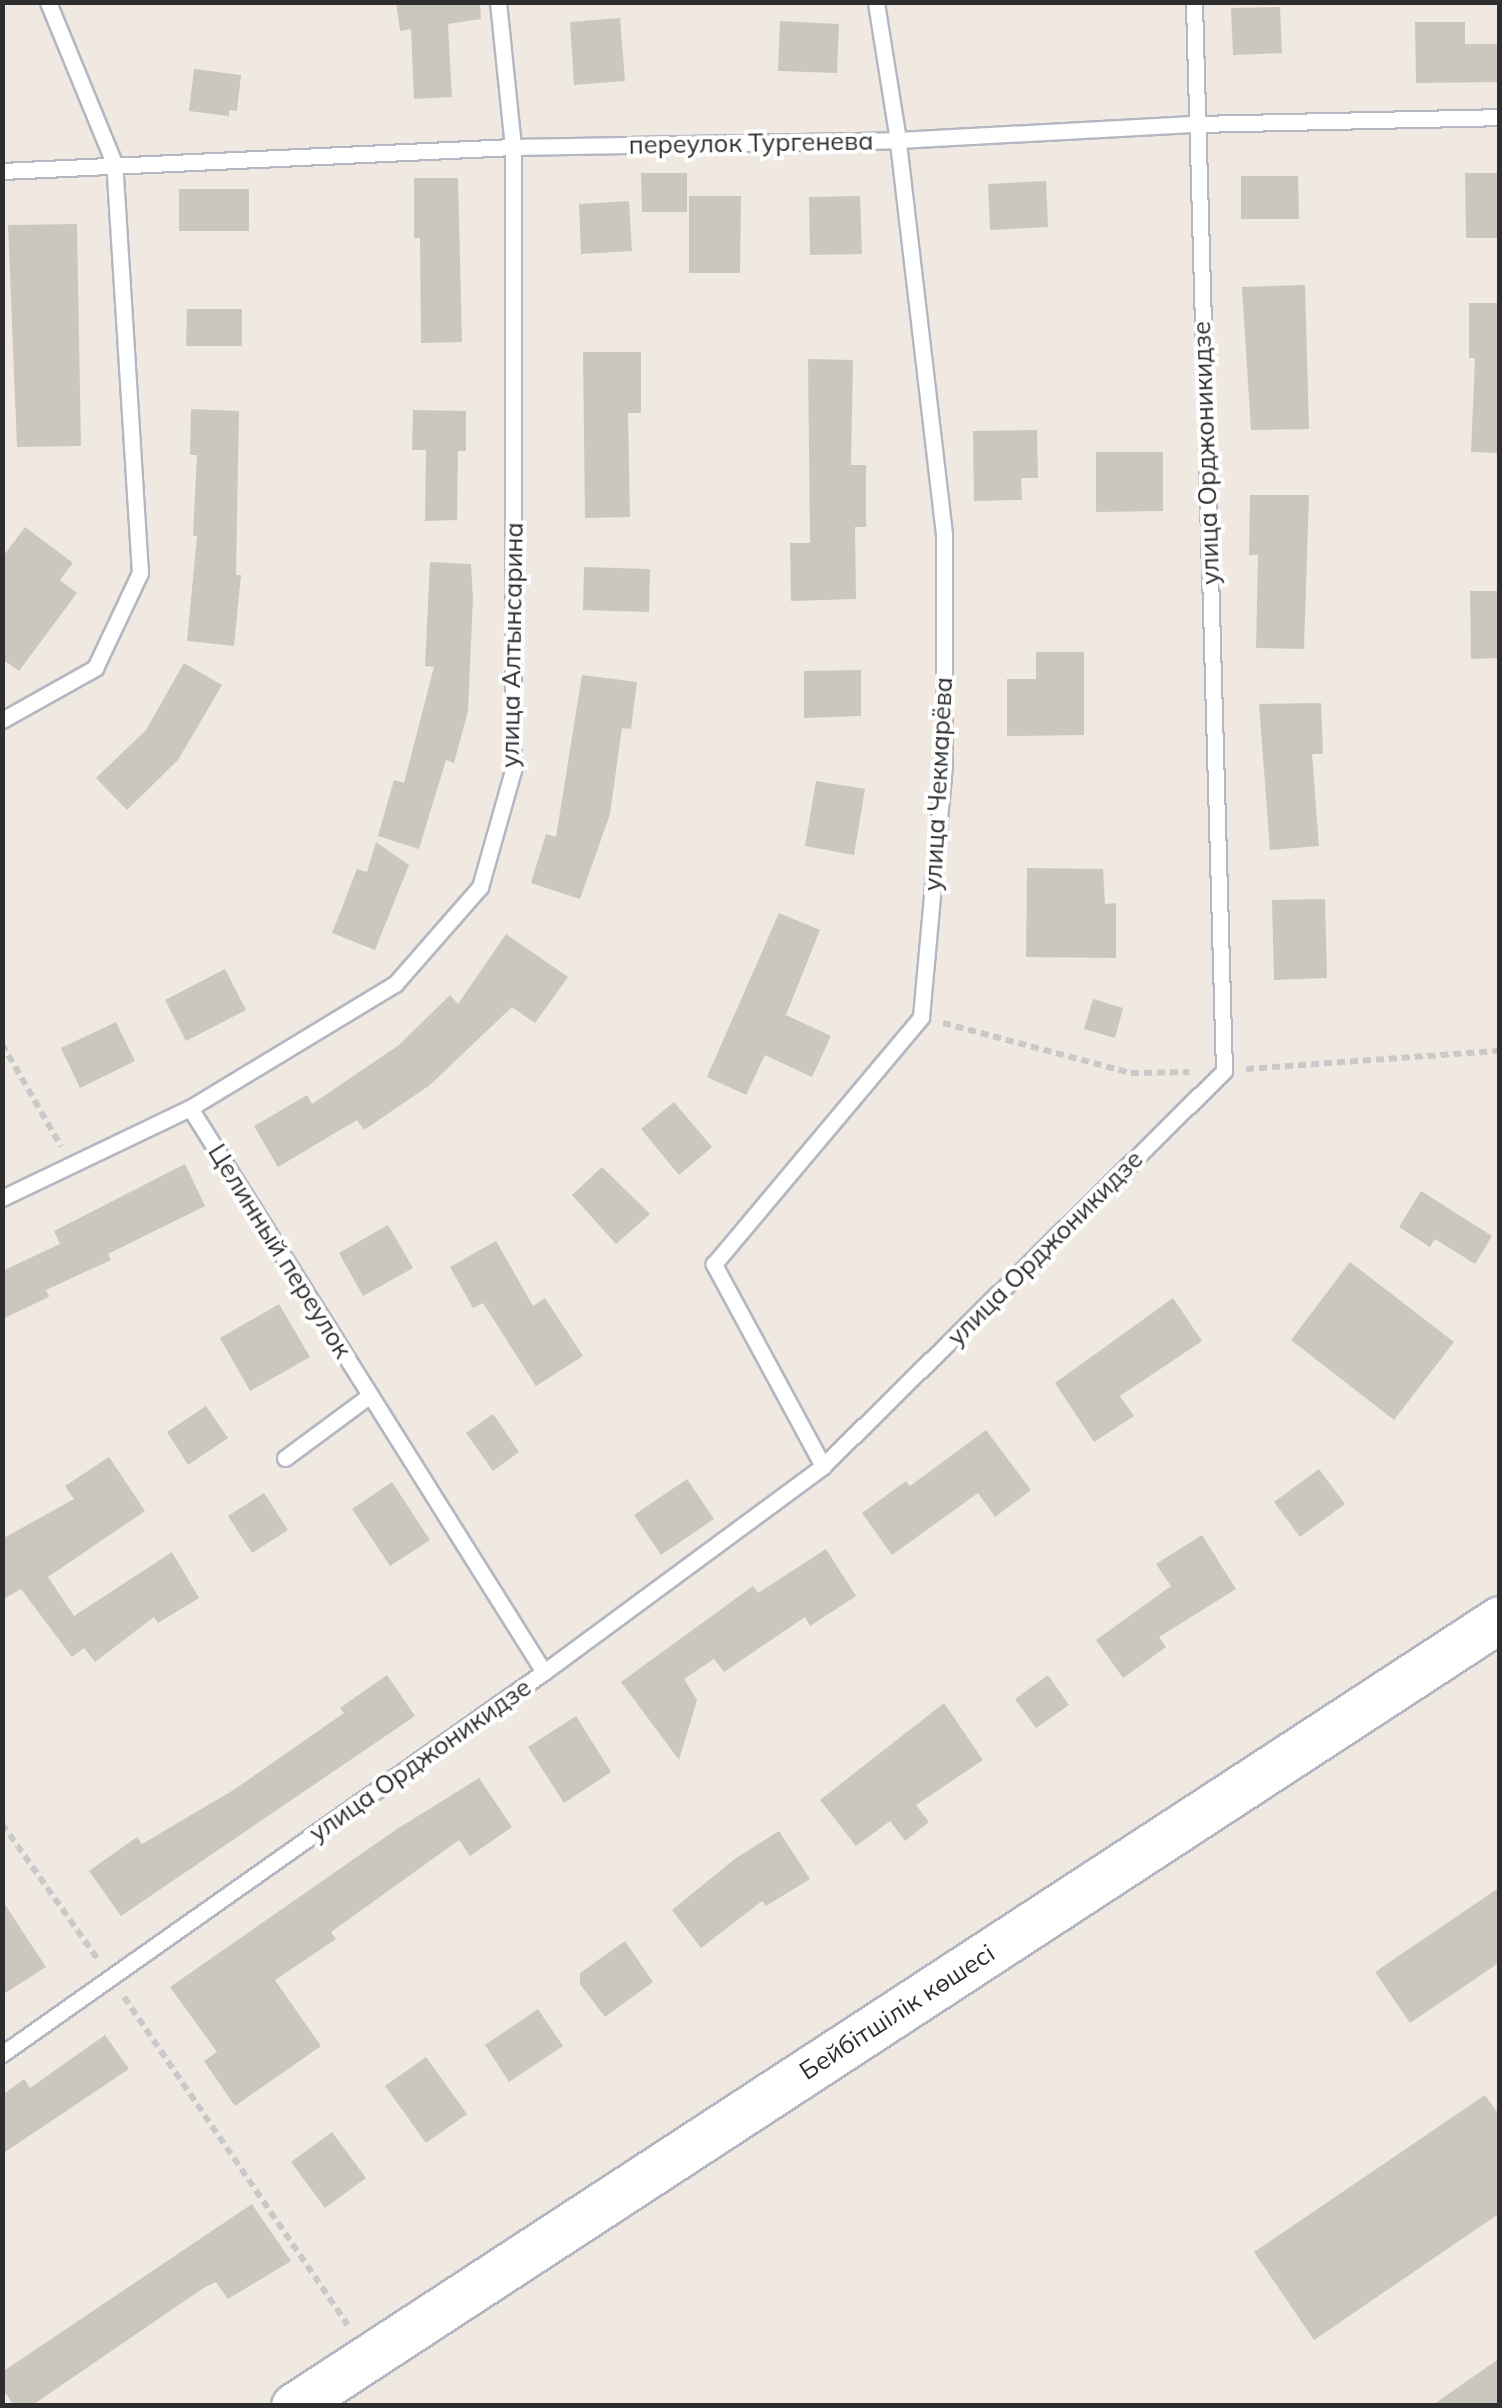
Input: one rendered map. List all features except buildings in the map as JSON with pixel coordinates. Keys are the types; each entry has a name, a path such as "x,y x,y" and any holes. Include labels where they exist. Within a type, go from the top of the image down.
{"street":[{"name":"Бейбітшілік көшесі","path":"294,2406 1500,1619"}],"lane":[{"path":"2,720 95,668 140,573 114,163 48,2"},
{"name":"улица Алтынсарина","path":"2,1198 190,1108 395,984 480,887 513,770 513,147 498,2"},
{"name":"улица Чекмарёва","path":"824,1466 714,1264 921,1017 944,764 944,534 898,140 876,2"},
{"name":"улица Орджоникидзе","path":"2,2054 544,1672 824,1466 1224,1071 1194,2"},
{"name":"переулок Тургенева","path":"2,171 513,147 898,140 1197,124 1500,118"},
{"name":"Целинный переулок","path":"190,1108 544,1672"},
{"path":"285,1458 370,1395"}],"path":[{"path":"2,1044 72,1165"},
{"path":"2,1824 369,2356"}]}
